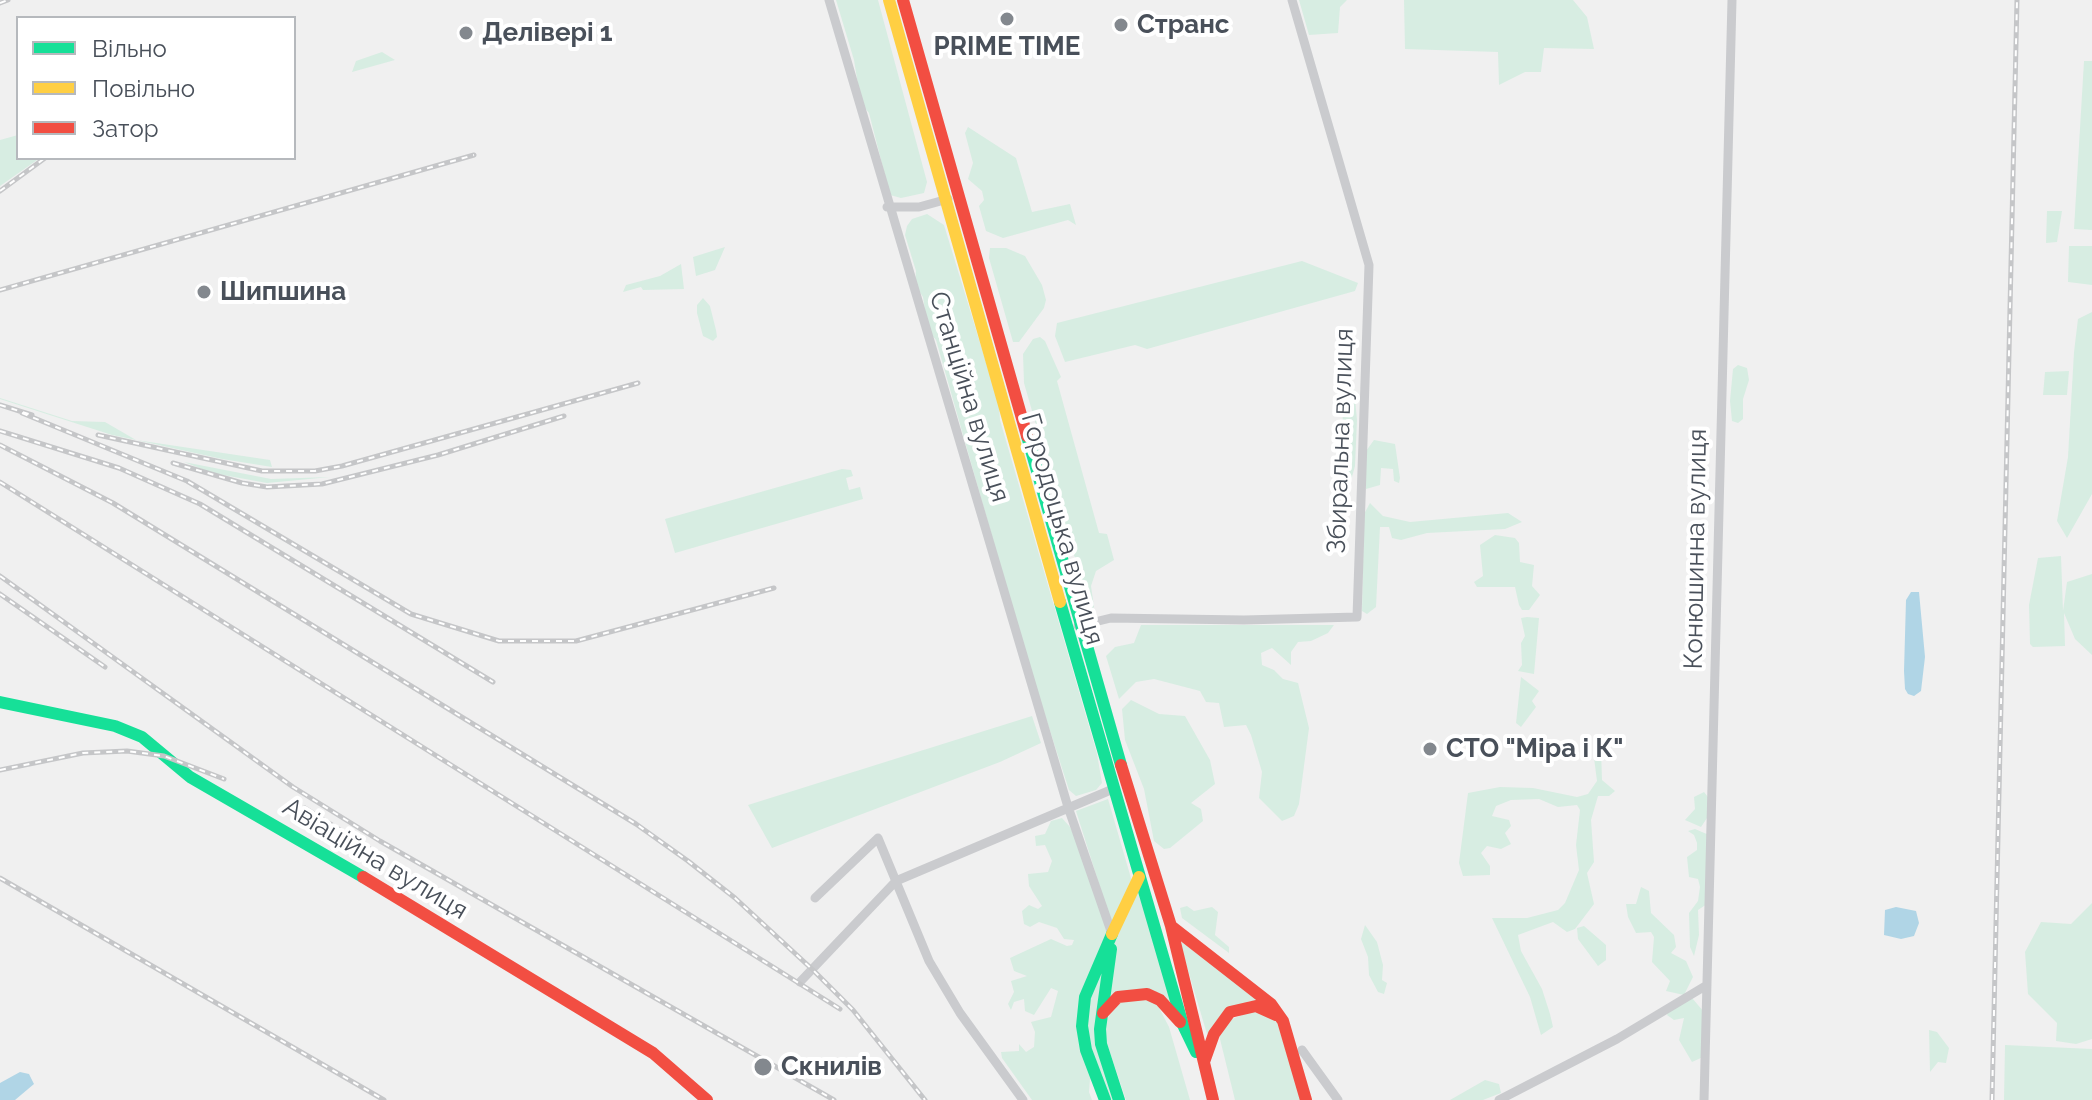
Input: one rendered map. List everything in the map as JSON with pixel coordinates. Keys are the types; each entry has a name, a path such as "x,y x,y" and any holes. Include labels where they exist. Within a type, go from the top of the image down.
{"main road":[{"name":"Городоцька вулиця","path":"889,0 945,200 1074,627 1171,926 1213,1100"},
{"name":"Городоцька вулиця","path":"903,0 1074,627 1113,789 1183,1025 1203,1066"},
{"name":"Авіаційна вулиця","path":"0,702 132,731 190,777 266,818 653,1053 707,1100"},
{"path":"1105,1100 1086,1050 1082,1026 1085,997 1139,877"},
{"path":"1171,926 1260,992 1283,1021 1306,1100"},
{"path":"1112,934 1101,1044 1119,1100"},
{"path":"1103,1013 1118,997 1131,993 1147,994 1160,1000 1183,1025"},
{"path":"1203,1066 1214,1034 1230,1012 1256,1006 1267,1008 1283,1021"}],"street":[{"name":"Станційна вулиця","path":"829,0 887,207 966,460 1068,807 1112,934"},
{"name":"Збиральна вулиця","path":"1074,627 1111,618 1244,620 1357,617 1369,265 1292,0"},
{"name":"Конюшинна вулиця","path":"1704,1100 1732,0"},
{"path":"887,207 919,207 958,195"},
{"path":"800,982 896,881 1113,789"},
{"path":"815,898 878,838 929,961 960,1013 1023,1100"},
{"path":"1499,1100 1511,1097 1617,1039 1707,985"},
{"path":"1302,1050 1338,1100"}],"green space":[{"path":"836,0 878,0 927,182 924,193 901,198 890,195 869,113 861,103 854,60"},
{"path":"1299,0 1347,0 1340,7 1338,33 1309,35"},
{"path":"1404,0 1573,0 1587,17 1594,49 1544,48 1541,72 1525,72 1499,85 1498,52 1405,49"},
{"path":"382,52 395,60 352,72 356,61"},
{"path":"2084,61 2092,61 2092,230 2074,229"},
{"path":"968,127 1016,158 1032,212 1070,204 1076,225 1068,220 1003,238 986,231 979,206 984,200 982,191 968,179 973,163 965,133"},
{"path":"16,136 16,160 37,160 0,186 0,140"},
{"path":"2047,211 2062,211 2057,242 2046,243"},
{"path":"927,214 944,225 999,405 1000,420 1097,754 1102,783 1096,790 1076,796 1069,790 1026,656 936,340 928,331 923,297 915,285 916,271 905,235 912,219"},
{"path":"2069,246 2092,246 2092,285 2068,282"},
{"path":"725,247 715,270 696,276 693,257"},
{"path":"990,248 1006,248 1025,256 1042,285 1046,300 1044,308 1019,342 1013,342 989,258"},
{"path":"1302,261 1358,283 1355,291 1147,349 1135,345 1065,362 1055,336 1057,323"},
{"path":"681,264 684,289 643,290 641,287 623,292 626,285 660,276"},
{"path":"703,298 710,306 716,330 717,337 713,341 703,336 697,313 697,305"},
{"path":"2092,312 2092,494 2067,538 2057,521 2068,457 2074,352 2078,319"},
{"path":"1040,337 1045,341 1061,377 1057,381 1099,533 1107,534 1114,560 1096,571 1091,586 1094,607 1090,611 1085,608 1081,567 1073,554 1024,383 1023,354 1033,339"},
{"path":"1738,365 1747,368 1749,380 1743,399 1743,419 1738,423 1732,421 1730,401 1733,369"},
{"path":"2069,371 2067,395 2043,395 2045,372"},
{"path":"1348,376 1354,388 1357,420 1355,466 1348,491 1342,489 1343,389"},
{"path":"0,399 72,421 105,422 136,440 112,435"},
{"path":"136,440 270,460 272,467 222,459"},
{"path":"1374,440 1395,444 1399,483 1394,481 1393,469 1381,468 1380,485 1366,489 1366,451"},
{"path":"184,462 271,479 330,477 267,483 212,473"},
{"path":"842,469 851,470 853,476 846,478 849,490 860,487 863,499 675,553 665,519"},
{"path":"1370,503 1383,516 1410,522 1508,513 1522,522 1505,529 1427,533 1401,540 1392,538 1389,527 1380,527 1376,607 1367,614 1362,611 1364,514"},
{"path":"1495,535 1515,538 1519,543 1520,562 1534,565 1532,586 1540,595 1529,610 1522,610 1515,587 1477,587 1474,582 1483,576 1480,545"},
{"path":"2061,556 2063,611 2067,582 2092,574 2092,655 2075,639 2064,613 2065,646 2033,647 2030,644 2029,605 2038,558"},
{"path":"1521,618 1539,618 1534,674 1518,671 1522,665 1521,643 1525,636"},
{"path":"1141,625 1334,625 1328,633 1311,641 1298,642 1291,652 1291,665 1272,648 1261,653 1262,665 1274,670 1283,679 1298,683 1309,728 1299,804 1294,816 1282,821 1259,798 1262,772 1251,735 1246,725 1224,727 1219,703 1206,702 1200,691 1154,679 1136,682 1119,699 1106,656 1115,647 1134,643"},
{"path":"1521,677 1539,691 1532,701 1536,707 1521,727 1516,723"},
{"path":"1131,700 1159,714 1185,716 1210,760 1215,784 1191,803 1201,809 1203,821 1170,848 1164,849 1154,841 1144,789 1125,740 1122,709"},
{"path":"1032,716 1041,743 1000,762 772,848 748,805"},
{"path":"1601,750 1602,780 1615,791 1609,796 1598,796 1591,820 1594,862 1587,873 1594,904 1575,929 1567,932 1553,922 1518,935 1521,951 1542,989 1553,1027 1541,1035 1530,997 1492,918 1527,918 1558,910 1565,903 1579,870 1576,845 1580,810 1577,805 1558,807 1539,799 1511,800 1496,806 1492,816 1509,820 1511,826 1505,833 1511,844 1501,849 1487,846 1481,853 1490,866 1490,875 1463,876 1459,863 1468,793 1500,787 1533,788 1577,797 1588,794 1597,781 1594,758 1596,751"},
{"path":"1704,792 1708,797 1707,818 1701,827 1685,820 1695,809 1694,797"},
{"path":"1108,799 1133,885 1112,925 1076,811"},
{"path":"1062,818 1070,827 1092,874 1108,937 1096,1032 1115,1100 1109,1100 1090,1079 1092,1100 1032,1100 1002,1058 1001,1052 1019,1051 1019,1044 1026,1052 1034,1047 1035,1032 1031,1022 1051,1017 1058,991 1051,988 1034,1015 1025,1011 1024,999 1014,1002 1011,1010 1008,1004 1014,992 1011,981 1027,976 1014,971 1010,958 1051,939 1067,946 1072,945 1074,940 1064,939 1057,928 1039,922 1030,927 1024,924 1022,911 1029,905 1038,909 1042,906 1029,886 1028,874 1048,872 1052,861 1045,845 1036,846 1035,836 1045,834 1051,821"},
{"path":"1695,829 1709,835 1707,904 1698,910 1699,935 1694,956 1690,947 1689,913 1698,901 1700,887 1698,879 1689,877 1687,857 1697,850 1694,835 1688,831"},
{"path":"1140,887 1171,1001 1110,999 1115,938"},
{"path":"1641,887 1649,891 1651,913 1674,935 1676,947 1671,953 1686,961 1693,977 1684,995 1666,991 1670,981 1652,962 1654,937 1651,932 1636,933 1628,917 1626,904 1636,904"},
{"path":"2092,903 2092,1039 2076,1044 2056,1041 2057,1023 2028,994 2025,952 2041,922 2071,924"},
{"path":"1187,906 1194,911 1212,907 1218,912 1215,935 1229,947 1229,953 1182,918 1180,908"},
{"path":"1365,925 1377,942 1383,965 1382,980 1387,983 1384,994 1378,992 1369,975 1368,957 1361,939"},
{"path":"1584,926 1606,945 1606,960 1598,966 1578,939 1577,928"},
{"path":"1179,940 1264,1003 1249,1001 1207,1034"},
{"path":"1129,998 1156,1002 1169,1027 1190,1100 1126,1100 1104,1035 1105,1023 1115,1006"},
{"path":"1692,998 1704,1012 1703,1057 1692,1062 1679,1040 1684,1018 1674,1020 1667,1015 1669,1009"},
{"path":"1255,1010 1277,1022 1301,1100 1235,1100 1219,1035 1227,1021"},
{"path":"1929,1030 1937,1032 1949,1048 1946,1063 1938,1062 1930,1072"},
{"path":"2005,1045 2092,1049 2092,1100 2004,1100"},
{"path":"1485,1080 1499,1084 1501,1093 1483,1100 1450,1100"}],"water":[{"path":"1911,592 1919,592 1925,657 1921,691 1914,696 1905,689 1904,671 1906,600"},
{"path":"1896,907 1916,911 1919,923 1914,936 1901,939 1884,935 1885,910"},
{"path":"20,1072 29,1074 34,1084 15,1100 0,1100 0,1083"}],"railway":[{"path":"0,3 8,0"},
{"path":"1992,1100 2017,0"},
{"path":"0,290 474,155"},
{"path":"0,191 42,160"},
{"path":"98,435 262,471 315,471 638,383"},
{"path":"0,405 32,415"},
{"path":"22,413 187,481 411,614 499,641 576,641 774,588"},
{"path":"173,463 267,487 322,484 438,455 564,416"},
{"path":"0,431 119,468 200,504 493,682"},
{"path":"0,445 113,503 636,824 735,898 813,970 853,1010 925,1100"},
{"path":"0,482 840,1009"},
{"path":"0,576 293,787 380,841 834,1100"},
{"path":"0,594 105,667"},
{"path":"0,770 83,753 127,751 164,756 224,779"},
{"path":"305,808 369,848"},
{"path":"0,878 384,1100"}],"traffic: fast":[{"path":"1027,436 1121,765"},
{"path":"1060,602 1183,1025 1196,1052"},
{"path":"0,702 115,726 142,737 190,777 363,877"},
{"path":"1105,1100 1086,1050 1082,1026 1085,997 1112,934"},
{"path":"1111,949 1100,1029 1101,1044 1119,1100"}],"traffic: slow":[{"path":"889,0 1060,602"},
{"path":"1112,934 1139,877"}],"traffic: jam":[{"path":"903,0 1027,436"},
{"path":"1121,765 1171,926 1213,1100"},
{"path":"363,877 653,1053 707,1100"},
{"path":"1171,926 1271,1004 1283,1021 1306,1100"},
{"path":"1103,1013 1118,997 1147,994 1160,1000 1180,1022"},
{"path":"1204,1062 1214,1034 1230,1012 1256,1006 1276,1015"}],"place":[{"name":"PRIME TIME","path":"1007,19"},
{"name":"Странс","path":"1121,25"},
{"name":"Делівері 1","path":"466,33"},
{"name":"Шипшина","path":"204,292"},
{"name":"СТО \"Міра і К\"","path":"1430,749"},
{"name":"Скнилів","path":"763,1067"}]}
